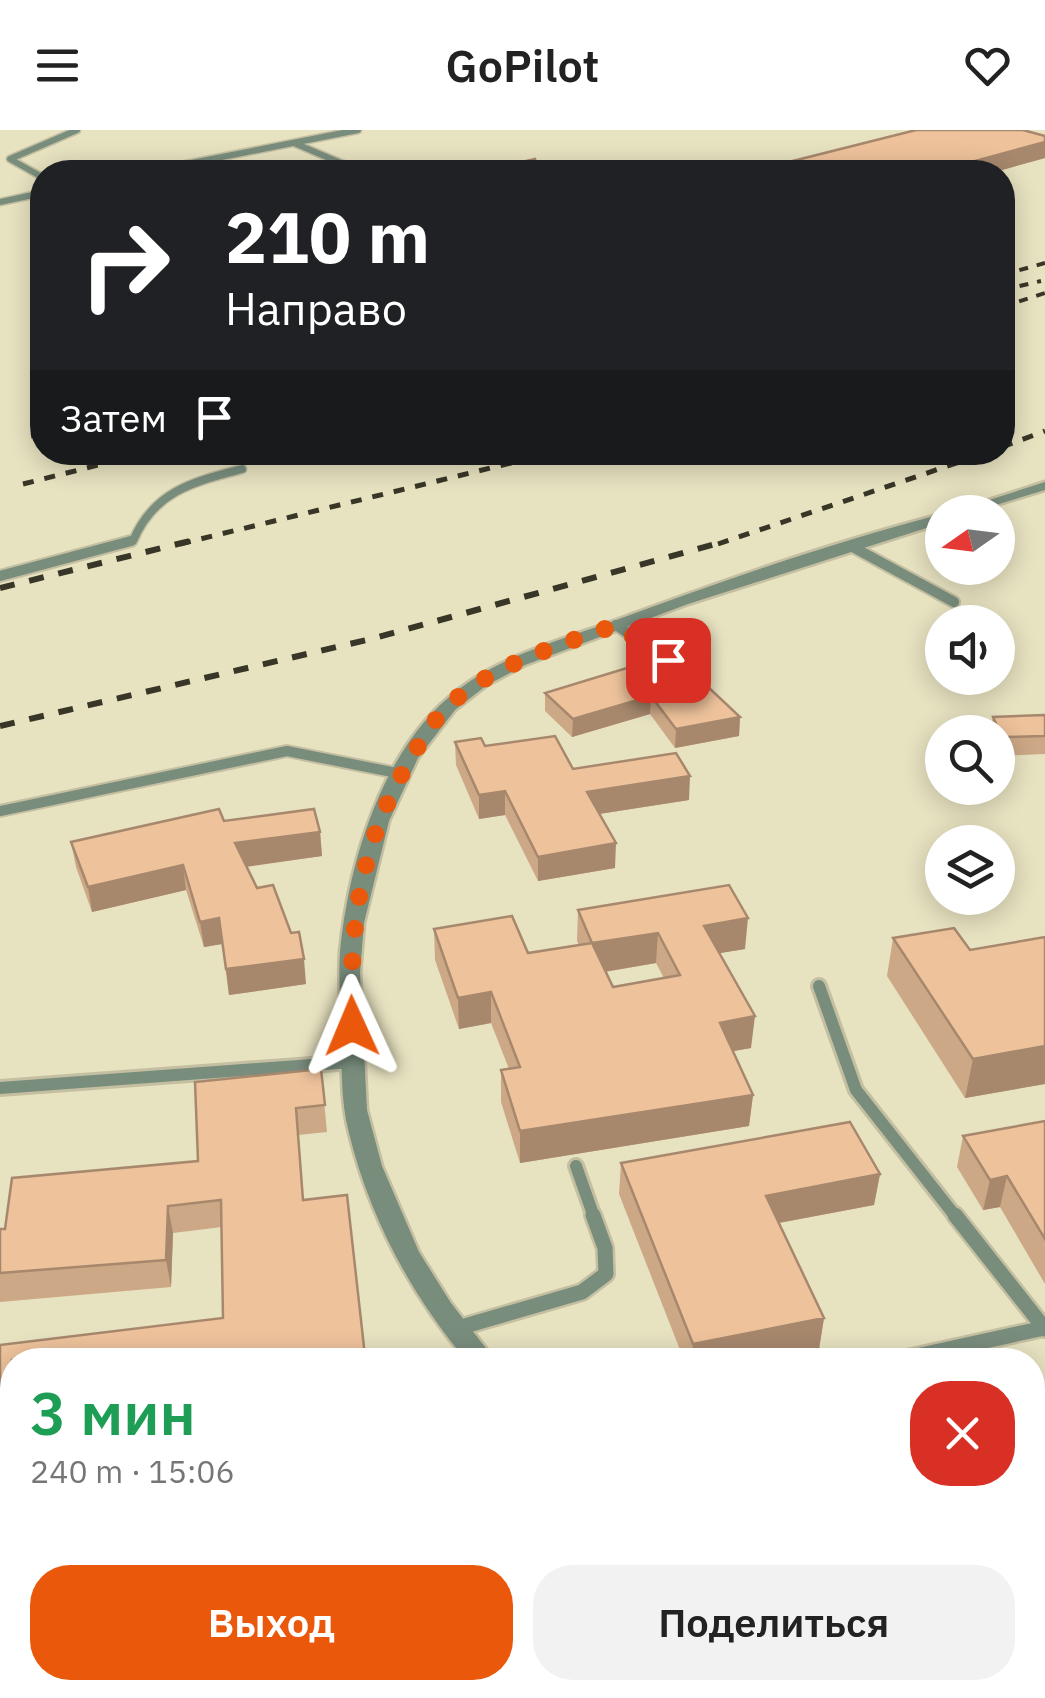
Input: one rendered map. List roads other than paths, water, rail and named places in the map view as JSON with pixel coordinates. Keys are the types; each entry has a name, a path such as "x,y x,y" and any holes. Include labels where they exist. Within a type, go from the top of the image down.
{"street":[{"path":"1015,495 1045,486"},
{"path":"471,1348 429,1292 379,1194 360,1131 352,1062 350,953 373,831 402,774 449,706 476,686 524,661 616,625 925,523"}],"lane":[{"path":"30,171 10,159 77,130"},
{"path":"207,160 358,130"},
{"path":"294,143 334,160"},
{"path":"0,202 30,196"},
{"path":"0,576 132,541 155,500 186,484 242,469"},
{"path":"851,546 954,602"},
{"path":"616,625 668,660"},
{"path":"0,812 288,751 402,774"},
{"path":"819,986 856,1090 1044,1329 955,1348"},
{"path":"0,1088 352,1062"},
{"path":"454,1330 582,1292 606,1274 604,1248 576,1166"}],"railway":[{"path":"1015,271 1045,263"},
{"path":"1015,287 1041,281"},
{"path":"1015,303 1045,293"},
{"path":"1015,442 1045,431"},
{"path":"23,484 98,465"},
{"path":"180,544 503,465"},
{"path":"718,544 951,465"},
{"path":"0,588 190,541"},
{"path":"0,726 375,638 726,541"}]}
